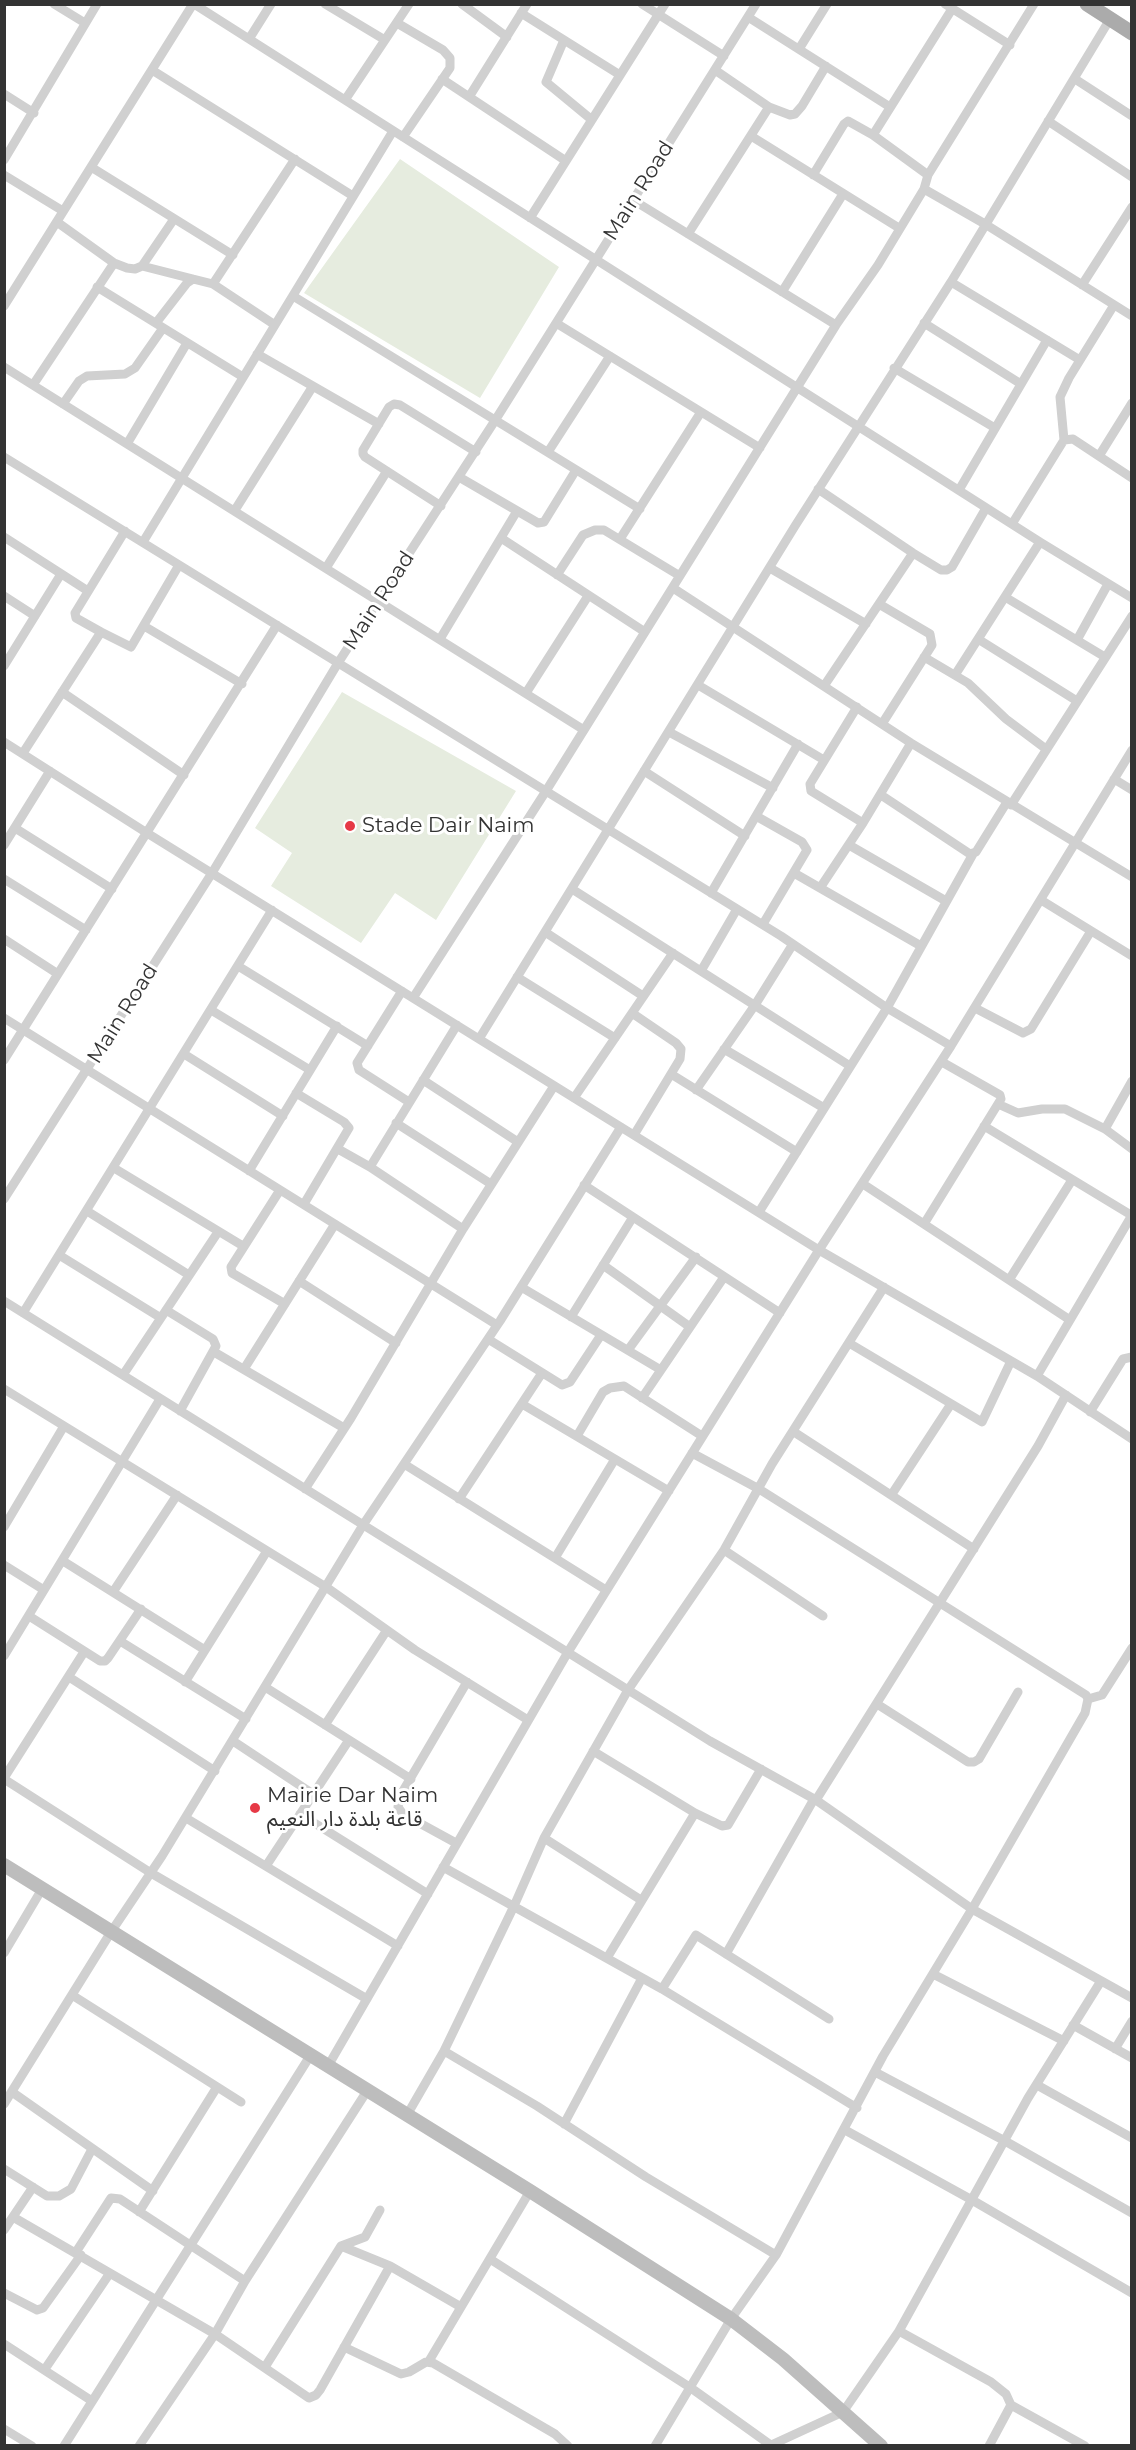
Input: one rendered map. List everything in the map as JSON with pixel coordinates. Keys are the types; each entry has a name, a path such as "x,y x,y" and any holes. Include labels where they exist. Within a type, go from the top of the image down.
{"main road":[{"path":"1087,4 1131,33"}],"street":[{"path":"54,4 85,23"},
{"path":"4,160 97,4"},
{"path":"4,306 194,4 1131,598"},
{"path":"249,39 272,4"},
{"path":"325,4 385,40"},
{"path":"345,100 409,4"},
{"path":"462,4 507,37"},
{"path":"642,4 724,56"},
{"path":"530,218 665,4"},
{"name":"Main Road","path":"4,1199 213,873 338,663 476,452 756,4"},
{"path":"799,49 827,4"},
{"path":"413,998 546,791 837,325 878,265 924,189 928,175 1034,4"},
{"path":"873,135 949,7 1010,45"},
{"path":"469,97 524,9 564,40 620,75"},
{"path":"748,17 890,107"},
{"path":"479,1039 818,489 951,282 1110,19"},
{"path":"397,23 443,50 450,58 450,68 403,137"},
{"path":"564,40 546,82 592,120"},
{"path":"715,70 769,107 783,114 795,114 826,66"},
{"path":"152,70 353,196"},
{"path":"442,79 566,161"},
{"path":"1075,79 1131,116"},
{"path":"4,94 34,113"},
{"path":"688,234 769,107"},
{"path":"813,175 844,123 848,121 873,135 928,175"},
{"path":"1048,121 1131,177"},
{"path":"143,542 393,131"},
{"path":"751,136 899,228"},
{"path":"213,284 295,159"},
{"path":"91,167 233,255"},
{"path":"4,175 63,211"},
{"path":"924,189 985,224 1131,316"},
{"path":"782,292 843,194"},
{"path":"633,200 837,325"},
{"path":"1082,285 1131,207"},
{"path":"142,266 174,219"},
{"path":"57,222 114,262 127,268 142,266 213,284 275,325"},
{"path":"33,385 114,262"},
{"path":"63,404 79,381 87,376 125,374 135,368 187,283 193,279"},
{"path":"951,282 1080,360"},
{"path":"98,287 243,377"},
{"path":"293,296 640,509"},
{"path":"1012,524 1064,440 1060,397 1114,305"},
{"path":"556,323 760,448"},
{"path":"924,323 1020,384"},
{"path":"959,490 1047,340"},
{"path":"127,444 187,343"},
{"path":"257,354 379,424"},
{"path":"548,452 610,356"},
{"path":"4,367 181,479 236,510 584,730"},
{"path":"894,368 995,428"},
{"path":"236,510 313,386"},
{"path":"1099,456 1131,403"},
{"path":"441,506 363,454 363,450 389,407 394,404 399,405 476,452"},
{"path":"620,539 701,412"},
{"path":"1064,440 1073,440 1131,478"},
{"path":"4,457 763,924 887,1008 951,1046"},
{"path":"459,477 538,523 544,522 576,470"},
{"path":"326,568 387,471"},
{"path":"818,489 941,570 952,567 986,508"},
{"path":"440,639 517,511"},
{"path":"557,575 582,535 588,531 604,530 680,576"},
{"path":"125,531 77,609 76,618 129,647 134,645 179,565"},
{"path":"4,537 88,591"},
{"path":"501,538 645,632"},
{"path":"955,675 1040,542"},
{"path":"824,686 913,553"},
{"path":"770,568 866,624"},
{"path":"5,665 60,574"},
{"path":"1077,640 1108,584"},
{"path":"673,588 911,743 1131,877"},
{"path":"4,596 35,616"},
{"path":"526,693 588,596"},
{"path":"1005,597 1105,657"},
{"path":"879,604 930,634 932,645 882,724"},
{"path":"759,1212 887,1008 973,854 1046,749 1131,616"},
{"path":"4,1060 277,625"},
{"path":"144,626 242,684"},
{"path":"23,753 101,632"},
{"path":"978,639 1077,701"},
{"path":"924,657 968,683 1006,719 1046,749"},
{"path":"698,685 824,760"},
{"path":"62,692 184,775"},
{"path":"858,707 810,784 811,791 863,823"},
{"path":"669,732 773,788"},
{"path":"4,741 147,833 819,1250 1037,1376 1131,1439"},
{"path":"820,888 881,795 911,743"},
{"path":"711,893 798,744"},
{"path":"328,2066 568,1652 819,1250 942,1062 1131,750"},
{"path":"4,845 50,771"},
{"path":"644,771 745,836"},
{"path":"1114,779 1131,790"},
{"path":"881,795 967,853 973,854"},
{"path":"756,816 802,842 807,850 763,924"},
{"path":"15,828 112,889"},
{"path":"849,845 946,901"},
{"path":"794,873 921,946"},
{"path":"4,879 86,930"},
{"path":"572,889 850,1066"},
{"path":"1041,900 1131,956"},
{"path":"701,971 738,909"},
{"path":"23,1313 272,910"},
{"path":"975,1008 1023,1033 1031,1029 1091,931"},
{"path":"545,932 644,996"},
{"path":"4,939 58,974"},
{"path":"696,1090 755,1005 793,944"},
{"path":"574,1098 673,953"},
{"path":"238,966 368,1046"},
{"path":"517,977 615,1038"},
{"path":"402,991 357,1063 357,1067 409,1102"},
{"path":"212,1010 310,1070"},
{"path":"632,1013 676,1043 681,1049 680,1059 634,1135"},
{"path":"4,1018 497,1325"},
{"path":"370,1167 457,1025"},
{"path":"249,1171 337,1026"},
{"path":"724,1050 824,1108"},
{"path":"184,1054 283,1116"},
{"path":"924,1224 998,1104 1000,1095 942,1062"},
{"path":"671,1074 797,1152"},
{"path":"423,1080 518,1142"},
{"path":"1105,1129 1131,1081"},
{"path":"305,1489 463,1228 554,1086"},
{"path":"297,1093 344,1122 349,1128 304,1204"},
{"path":"998,1104 1018,1113 1042,1108 1065,1109 1105,1129 1131,1149"},
{"path":"396,1123 491,1184"},
{"path":"984,1126 1131,1215 1037,1376"},
{"path":"4,2104 111,1932 186,1818 363,1525 488,1339 621,1127"},
{"path":"338,1149 370,1167 463,1228"},
{"path":"114,1168 243,1246"},
{"path":"1010,1280 1072,1180"},
{"path":"863,1184 1070,1320"},
{"path":"584,1185 780,1313"},
{"path":"280,1190 231,1267 232,1273 285,1304"},
{"path":"87,1211 189,1275"},
{"path":"571,1317 633,1217"},
{"path":"244,1369 335,1224"},
{"path":"123,1375 218,1232"},
{"path":"59,1255 213,1339 216,1346 214,1352 180,1411"},
{"path":"628,1350 696,1257"},
{"path":"603,1265 690,1327"},
{"path":"642,1398 724,1277"},
{"path":"299,1281 396,1342"},
{"path":"521,1287 661,1370"},
{"path":"407,2115 444,2051 514,1906 543,1838 628,1690 724,1550 772,1464 884,1287"},
{"path":"4,1301 710,1741 815,1799 972,1909 1131,1998"},
{"path":"488,1339 561,1385 570,1382 601,1335"},
{"path":"849,1343 982,1422 1011,1361"},
{"path":"1090,1412 1123,1359 1129,1358 1131,1348"},
{"path":"214,1352 344,1428"},
{"path":"459,1499 542,1373"},
{"path":"577,1436 603,1392 610,1388 624,1386 702,1436"},
{"path":"4,1389 326,1587 387,1630 528,1720"},
{"path":"726,1954 815,1799 940,1605 1038,1446 1066,1395"},
{"path":"4,1656 8,1644 29,1616 160,1399"},
{"path":"522,1404 669,1491"},
{"path":"892,1494 951,1404"},
{"path":"6,1523 64,1426"},
{"path":"794,1432 974,1549"},
{"path":"655,2445 730,2319 776,2255 875,2072 1085,1713 1088,1700 1086,1695 759,1489 692,1453"},
{"path":"555,1558 615,1459"},
{"path":"404,1464 606,1590"},
{"path":"113,1592 177,1495"},
{"path":"724,1550 823,1616"},
{"path":"185,1682 267,1551"},
{"path":"63,1561 205,1650"},
{"path":"4,1565 44,1590"},
{"path":"29,1616 84,1652 100,1661 105,1661 141,1609"},
{"path":"325,1725 387,1630"},
{"path":"120,1641 246,1719"},
{"path":"1088,1700 1102,1695 1128,1662 1131,1648"},
{"path":"84,1652 4,1779 151,1872 367,1999"},
{"path":"69,1677 215,1771"},
{"path":"456,1843 403,1814 398,1807 400,1796 467,1682"},
{"path":"265,1687 411,1779"},
{"path":"877,1704 968,1762 974,1762 980,1759 1018,1692"},
{"path":"266,1866 349,1740"},
{"path":"233,1741 313,1794"},
{"path":"593,1751 717,1825 728,1825 760,1769"},
{"path":"607,1958 695,1813"},
{"path":"300,1814 428,1894"},
{"path":"186,1818 398,1946"},
{"path":"543,1838 641,1900"},
{"path":"4,1865 530,2191 730,2319 783,2359 881,2445"},
{"path":"443,1867 662,1989 857,2108"},
{"path":"4,1953 42,1889"},
{"path":"662,1989 696,1935 829,2019"},
{"path":"933,1974 1064,2041"},
{"path":"564,2124 642,1978"},
{"path":"490,2259 691,2388 771,2445 843,2412 899,2331 1037,2085 1101,1981"},
{"path":"72,1995 241,2102"},
{"path":"1115,2049 1131,2021"},
{"path":"1073,2025 1131,2058"},
{"path":"444,2051 776,2255"},
{"path":"64,2445 310,2056"},
{"path":"875,2072 1005,2141 1131,2213"},
{"path":"1037,2085 1131,2138"},
{"path":"140,2212 217,2087"},
{"path":"139,2445 215,2334 245,2281 367,2091"},
{"path":"12,2092 153,2191"},
{"path":"845,2130 972,2200 1131,2293"},
{"path":"4,2169 47,2196 59,2196 71,2188 92,2149"},
{"path":"4,2230 33,2187"},
{"path":"344,2347 401,2374 429,2361 530,2191"},
{"path":"4,2293 37,2310 43,2308 111,2198 120,2199 245,2281"},
{"path":"265,2367 341,2246 365,2237 380,2210"},
{"path":"13,2217 215,2334 309,2398 320,2390 390,2266"},
{"path":"341,2246 390,2266 462,2307"},
{"path":"45,2370 110,2273"},
{"path":"899,2331 991,2382 1006,2394 1011,2405 1085,2445"},
{"path":"4,2344 92,2401"},
{"path":"429,2361 514,2410 568,2445"},
{"path":"990,2445 1011,2405"},
{"path":"4,2429 32,2445"}],"shaded area":[{"path":"400,159 559,267 480,398 304,293"},
{"path":"342,692 516,791 436,920 395,893 361,943 271,886 292,853 255,828"}],"place":[{"name":"Stade Dair Naim","path":"350,826"},
{"name":"Mairie Dar Naim قاعة بلدة دار النعيم","path":"255,1808"}]}
